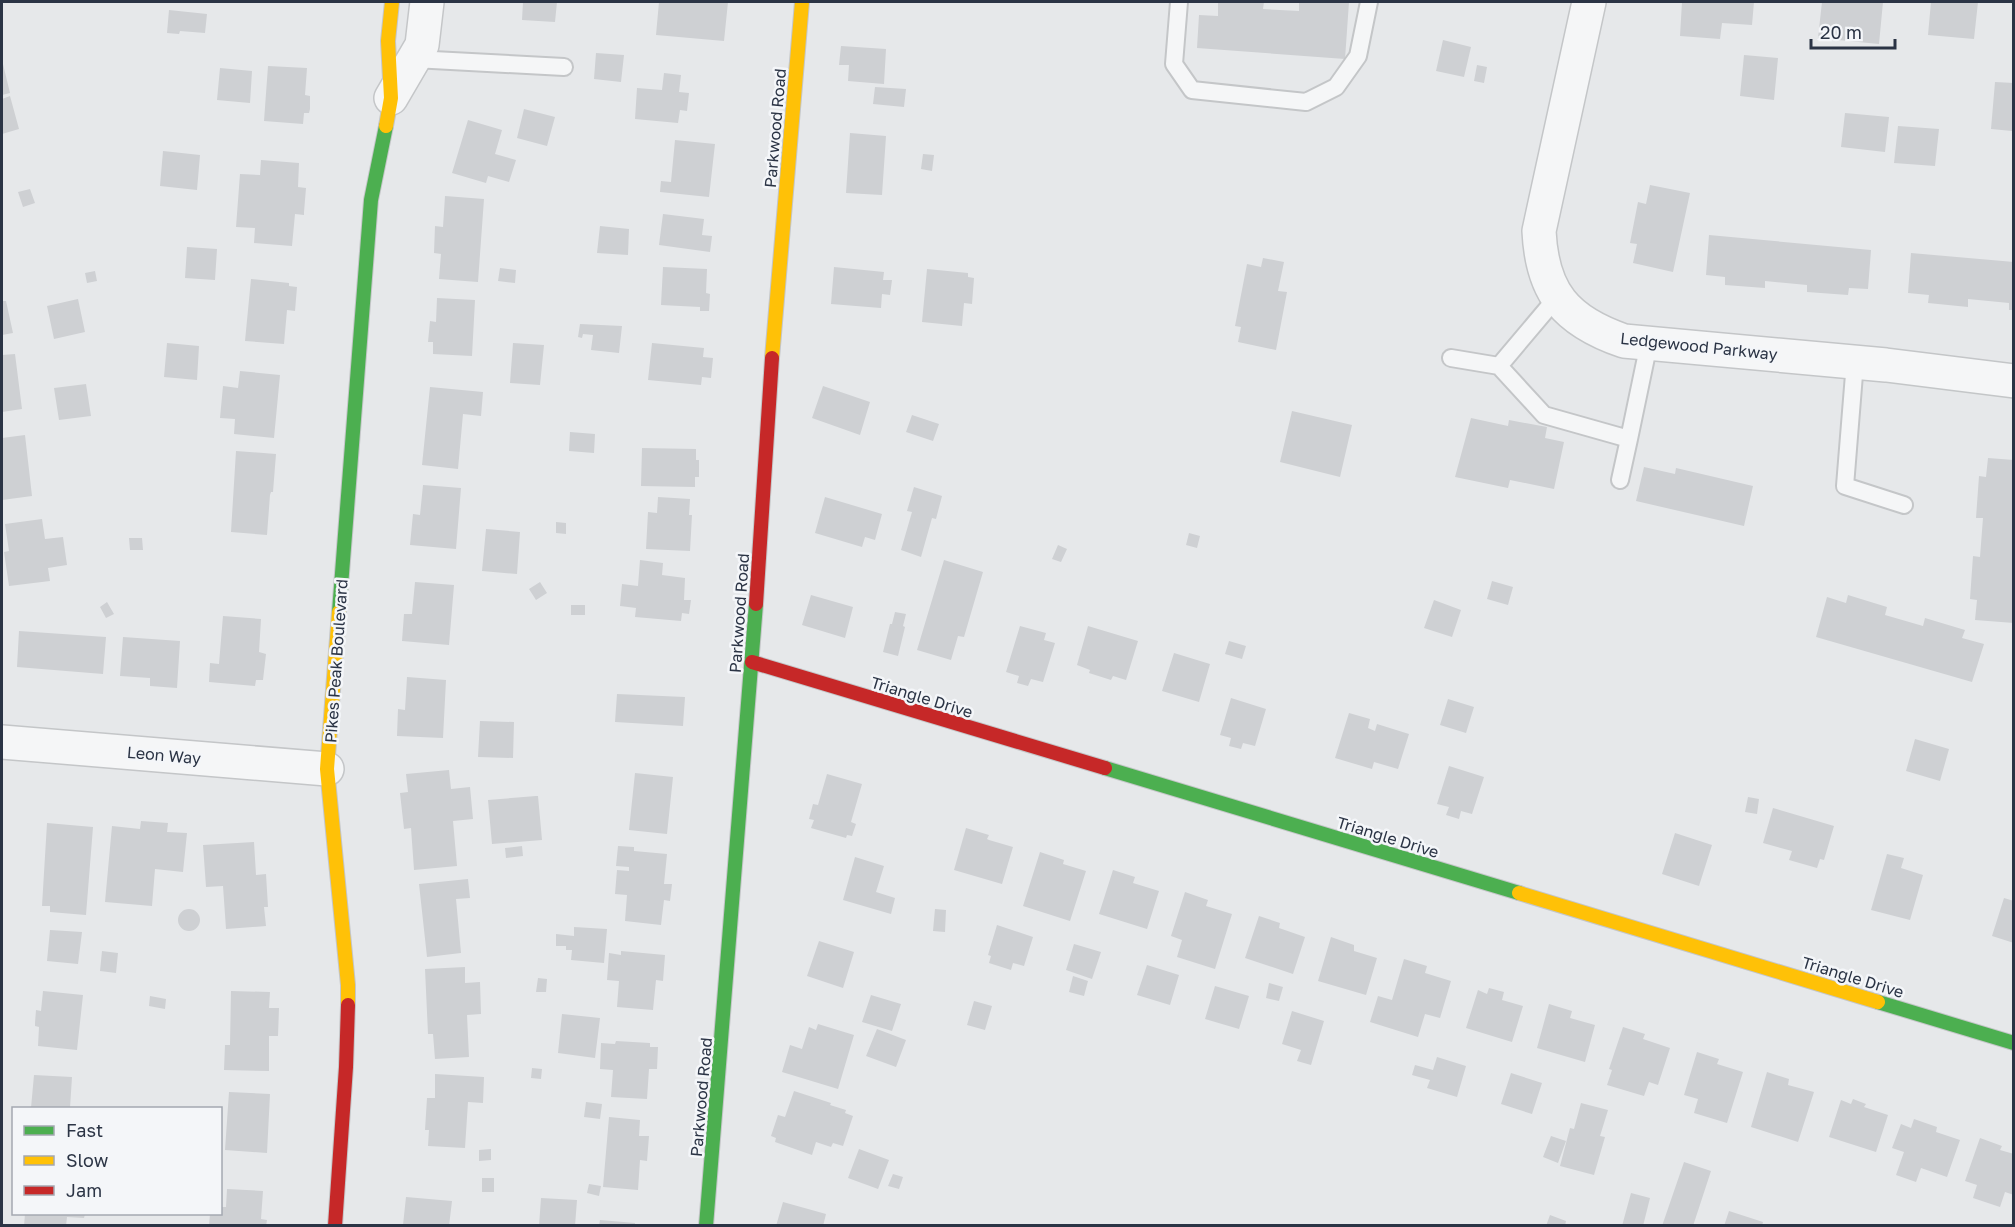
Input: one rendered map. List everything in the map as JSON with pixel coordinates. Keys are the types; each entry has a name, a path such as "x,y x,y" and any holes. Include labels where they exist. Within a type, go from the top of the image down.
{"street":[{"name":"Pikes Peak Boulevard","path":"335,1226 346,1067 348,985 327,769 371,200 391,98 388,41 392,2"},
{"name":"Pikes Peak Boulevard","path":"391,98 422,45 427,2"},
{"name":"Parkwood Road","path":"706,1226 802,2"},
{"name":"Ledgewood Parkway","path":"1589,2 1539,231 1540,257 1547,281 1565,307 1580,321 1599,332 1624,341 1855,362 2013,381"},
{"name":"Triangle Drive","path":"752,662 2013,1043"},
{"name":"Leon Way","path":"2,742 327,769"}],"lane":[{"path":"1179,2 1174,64 1192,90 1306,102 1336,87 1358,56 1369,2"},
{"path":"414,59 564,67"},
{"path":"1499,366 1558,296"},
{"path":"1620,480 1649,343"},
{"path":"1451,358 1499,366 1544,415 1629,439"},
{"path":"1855,362 1845,486 1904,505"}],"building":[{"path":"523,2 557,2 555,22 522,20"},
{"path":"659,2 728,2 724,41 656,35"},
{"path":"1218,2 1264,2 1263,9 1299,11 1299,2 1349,2 1345,59 1197,48 1199,15 1218,16"},
{"path":"1682,2 1754,2 1752,25 1722,23 1720,39 1680,36"},
{"path":"1822,2 1883,2 1879,44 1818,38"},
{"path":"1931,2 1978,2 1974,39 1928,35"},
{"path":"169,10 207,14 205,33 180,31 179,34 167,33"},
{"path":"1443,40 1471,47 1464,77 1436,71"},
{"path":"841,46 886,49 884,84 848,81 849,65 839,65"},
{"path":"596,53 624,55 621,82 594,79"},
{"path":"1744,55 1778,58 1774,100 1740,96"},
{"path":"2,64 10,93 2,95"},
{"path":"1477,65 1487,67 1484,83 1474,81"},
{"path":"268,66 307,68 305,95 310,96 310,109 309,113 304,113 303,124 264,121"},
{"path":"220,68 252,71 250,103 217,100"},
{"path":"664,73 681,75 679,92 689,93 687,111 680,110 678,123 635,119 637,88 662,90"},
{"path":"1995,82 2014,83 2012,131 1991,129"},
{"path":"875,87 906,89 904,107 873,104"},
{"path":"10,96 19,129 2,134 2,99"},
{"path":"524,109 555,117 547,146 517,138"},
{"path":"1845,113 1889,117 1885,152 1841,147"},
{"path":"468,120 502,130 495,154 516,160 509,182 488,176 486,183 452,173"},
{"path":"1898,126 1939,129 1935,166 1894,163"},
{"path":"850,133 886,136 882,195 846,193"},
{"path":"675,140 715,144 709,197 660,192 661,181 671,182"},
{"path":"163,151 200,155 197,190 160,186"},
{"path":"923,154 934,155 932,171 921,169"},
{"path":"261,160 299,163 298,187 306,188 304,215 295,214 292,246 254,243 255,228 236,227 240,174 260,175"},
{"path":"1650,185 1690,193 1673,272 1633,263 1637,244 1630,243 1638,202 1646,204"},
{"path":"30,189 35,203 23,207 18,192"},
{"path":"445,196 484,199 478,282 439,279 441,254 434,253 435,226 443,227"},
{"path":"663,214 704,219 702,235 712,236 710,252 659,245"},
{"path":"600,226 629,229 628,255 597,253"},
{"path":"1709,235 1871,250 1868,289 1849,288 1848,295 1807,292 1807,285 1765,281 1765,288 1725,285 1725,277 1706,275"},
{"path":"187,247 217,249 215,280 185,278"},
{"path":"1911,253 2014,262 2014,310 2009,310 2009,303 1968,299 1968,307 1928,303 1929,295 1908,293"},
{"path":"1263,258 1284,262 1278,291 1287,292 1276,350 1238,342 1241,327 1235,326 1247,264 1261,267"},
{"path":"663,267 707,269 706,293 710,294 709,311 700,311 700,307 661,305"},
{"path":"834,267 884,272 883,280 892,280 890,295 882,294 881,308 831,304"},
{"path":"500,268 516,270 515,283 498,281"},
{"path":"927,269 968,273 968,277 974,278 972,304 964,303 962,326 922,322"},
{"path":"95,271 97,281 87,283 85,273"},
{"path":"251,279 289,283 289,286 297,287 295,311 287,310 284,344 245,341"},
{"path":"2,297 3,301 6,301 13,333 2,335"},
{"path":"437,298 475,300 472,356 433,354 433,342 428,342 430,321 436,322"},
{"path":"78,299 85,332 54,339 47,306"},
{"path":"580,324 622,326 619,353 591,350 593,335 583,334 582,338 578,337"},
{"path":"167,343 199,346 197,380 164,377"},
{"path":"513,343 544,345 540,385 510,383"},
{"path":"652,343 704,348 703,357 713,358 711,378 702,377 701,385 648,380"},
{"path":"15,354 22,409 2,412 2,355"},
{"path":"240,371 280,375 274,438 234,434 235,419 220,418 223,386 238,388"},
{"path":"86,384 91,416 59,420 54,388"},
{"path":"823,386 870,402 860,435 812,418"},
{"path":"430,387 483,392 481,416 463,414 458,469 422,465"},
{"path":"1292,411 1352,425 1340,477 1280,462"},
{"path":"912,415 939,424 933,441 906,432"},
{"path":"1471,418 1508,426 1509,420 1547,427 1545,438 1564,442 1554,489 1510,480 1508,488 1455,477"},
{"path":"570,432 595,434 594,453 569,451"},
{"path":"25,435 32,496 2,500 2,438"},
{"path":"642,448 696,449 696,460 699,460 699,477 695,477 695,487 641,486"},
{"path":"236,451 276,454 267,535 231,532"},
{"path":"1988,458 2014,460 2014,623 1975,620 1977,600 1970,599 1973,556 1980,557 1983,518 1976,518 1979,476 1986,477"},
{"path":"1644,467 1675,474 1676,468 1753,486 1744,526 1636,501"},
{"path":"423,485 461,488 456,549 410,545 413,514 420,515"},
{"path":"914,487 942,496 936,519 932,518 921,557 901,550 912,512 907,511"},
{"path":"658,497 690,499 689,515 692,515 690,551 646,549 648,512 657,513"},
{"path":"825,497 882,514 875,540 865,537 862,547 815,533"},
{"path":"42,519 45,539 63,537 67,565 48,568 50,581 9,586 4,552 9,551 5,524"},
{"path":"556,522 566,523 566,534 556,533"},
{"path":"486,529 520,532 517,574 482,571"},
{"path":"1189,533 1200,536 1197,548 1186,545"},
{"path":"129,538 142,538 143,550 130,550"},
{"path":"1058,545 1067,549 1061,562 1052,559"},
{"path":"640,560 663,563 662,575 685,578 684,600 691,600 689,614 682,613 681,621 635,617 636,608 620,606 622,584 638,586"},
{"path":"944,560 983,572 964,637 958,636 951,660 917,650"},
{"path":"1492,581 1513,587 1508,605 1487,599"},
{"path":"415,582 454,585 449,645 402,641 404,614 412,614"},
{"path":"540,582 547,593 536,600 529,589"},
{"path":"811,595 853,607 845,638 802,625"},
{"path":"1848,595 1887,607 1885,615 1923,626 1925,618 1965,630 1962,638 1984,644 1972,682 1816,637 1827,597 1846,603"},
{"path":"1434,600 1461,610 1452,637 1424,628"},
{"path":"107,602 114,614 106,618 100,607"},
{"path":"571,605 585,605 585,615 571,615"},
{"path":"895,612 906,614 898,656 883,652"},
{"path":"223,616 261,619 259,652 266,654 263,680 256,680 255,686 209,682 210,663 219,664"},
{"path":"1020,626 1046,633 1044,640 1055,643 1043,682 1031,679 1028,686 1017,683 1019,676 1006,672"},
{"path":"1088,626 1138,641 1126,680 1113,676 1111,680 1089,673 1090,670 1077,665"},
{"path":"19,631 106,637 103,674 17,667"},
{"path":"123,637 180,641 177,688 150,686 150,678 120,676"},
{"path":"1229,641 1246,646 1242,659 1225,654"},
{"path":"1174,653 1210,664 1199,702 1162,691"},
{"path":"407,677 446,680 443,738 397,736 398,709 405,710"},
{"path":"617,694 685,697 683,726 615,722"},
{"path":"1231,698 1266,709 1255,746 1243,743 1241,749 1229,746 1231,738 1220,735"},
{"path":"1448,699 1474,707 1466,733 1440,725"},
{"path":"1349,713 1370,719 1368,728 1375,731 1377,724 1409,734 1398,769 1374,762 1372,769 1335,758"},
{"path":"480,721 514,722 513,758 478,757"},
{"path":"1915,739 1949,749 1940,781 1906,771"},
{"path":"1449,766 1484,777 1472,814 1461,811 1459,819 1446,815 1449,807 1437,804"},
{"path":"449,770 451,789 470,787 473,819 453,821 457,866 414,870 411,828 404,829 400,793 408,792 406,774"},
{"path":"635,773 673,777 667,834 629,830"},
{"path":"827,774 862,784 851,822 856,824 852,836 847,835 846,838 811,828 814,820 809,819 813,804 818,805"},
{"path":"538,796 542,840 492,844 488,800"},
{"path":"1748,797 1759,799 1757,814 1745,812"},
{"path":"1773,808 1834,826 1824,860 1820,859 1817,868 1789,860 1792,851 1763,843"},
{"path":"141,821 168,823 167,832 187,833 183,872 155,869 152,906 105,902 112,826 140,829"},
{"path":"47,823 93,827 86,915 50,912 50,906 42,906"},
{"path":"966,828 989,835 987,839 989,840 1013,847 1002,884 954,870"},
{"path":"1675,833 1712,845 1699,886 1662,874"},
{"path":"254,842 256,875 266,874 268,907 264,907 266,926 226,929 223,886 206,887 203,845"},
{"path":"522,846 523,856 506,858 505,848"},
{"path":"618,846 634,847 634,851 667,854 664,884 672,884 670,901 664,900 661,925 625,921 627,895 615,894 617,870 629,871 629,867 616,866"},
{"path":"1040,852 1064,860 1063,864 1086,871 1070,921 1023,906"},
{"path":"1887,854 1904,858 1901,868 1923,875 1910,920 1871,910"},
{"path":"855,857 884,866 876,892 895,898 891,914 843,900"},
{"path":"1113,870 1135,877 1133,883 1159,891 1147,929 1099,914"},
{"path":"468,879 470,898 456,899 461,953 427,957 419,884"},
{"path":"1185,892 1208,900 1206,906 1232,914 1215,969 1177,957 1182,940 1171,936"},
{"path":"2004,898 2014,901 2014,943 1992,936"},
{"path":"189,909 197,912 200,920 197,928 189,931 181,928 178,920 181,912"},
{"path":"935,909 946,910 945,932 933,931"},
{"path":"1259,916 1280,923 1279,928 1305,937 1293,974 1245,958"},
{"path":"997,925 1033,937 1024,966 1013,963 1011,970 989,963 991,956 988,955"},
{"path":"574,927 607,929 604,963 571,960 572,950 566,950 566,946 556,946 556,934 574,936"},
{"path":"50,930 82,932 78,964 47,961"},
{"path":"1331,937 1354,945 1354,951 1377,958 1366,995 1318,981"},
{"path":"819,941 854,952 843,988 807,976"},
{"path":"1074,944 1101,952 1092,979 1066,970"},
{"path":"102,951 118,953 116,973 100,971"},
{"path":"621,951 665,955 663,981 656,980 653,1010 617,1007 619,981 607,980 609,953 621,955"},
{"path":"1404,959 1427,966 1425,973 1451,981 1440,1018 1425,1014 1418,1037 1370,1022 1378,996 1392,1000"},
{"path":"1147,965 1179,975 1170,1005 1137,995"},
{"path":"465,967 465,983 480,982 481,1014 467,1015 469,1057 435,1059 433,1034 428,1034 425,969"},
{"path":"1073,976 1088,981 1084,996 1069,992"},
{"path":"538,978 547,979 546,992 536,992"},
{"path":"1269,983 1283,987 1279,1001 1266,998"},
{"path":"1215,986 1249,996 1239,1029 1205,1019"},
{"path":"1489,988 1504,992 1502,1000 1523,1006 1512,1042 1466,1028 1478,990 1487,994"},
{"path":"43,991 83,995 77,1050 38,1046 39,1027 35,1026 36,1010 41,1011"},
{"path":"231,991 270,992 269,1008 279,1008 278,1036 269,1036 269,1071 224,1070 225,1045 230,1045"},
{"path":"871,995 901,1004 892,1031 862,1022"},
{"path":"150,996 166,999 165,1009 149,1006"},
{"path":"974,1001 992,1006 985,1030 967,1025"},
{"path":"1549,1004 1572,1011 1570,1018 1595,1025 1585,1062 1537,1048"},
{"path":"1292,1011 1324,1021 1311,1065 1297,1061 1301,1050 1282,1044"},
{"path":"562,1014 600,1018 595,1058 558,1053"},
{"path":"818,1024 854,1035 838,1089 782,1072 790,1045 802,1049 809,1027 816,1030"},
{"path":"1623,1027 1645,1034 1643,1039 1670,1048 1658,1085 1649,1082 1644,1096 1607,1085 1612,1070 1609,1069"},
{"path":"877,1029 906,1040 896,1067 866,1056"},
{"path":"616,1041 650,1043 650,1047 658,1047 657,1069 649,1069 647,1099 611,1097 613,1070 600,1069 601,1043 615,1044"},
{"path":"1697,1052 1719,1059 1717,1064 1743,1072 1727,1123 1694,1113 1698,1099 1684,1095"},
{"path":"1437,1057 1466,1066 1457,1097 1427,1088 1430,1080 1412,1075 1415,1065 1433,1070"},
{"path":"532,1068 542,1069 541,1079 531,1078"},
{"path":"1767,1072 1789,1079 1788,1085 1814,1092 1798,1142 1751,1127"},
{"path":"1511,1073 1542,1083 1532,1114 1501,1104"},
{"path":"435,1074 484,1077 483,1103 468,1102 465,1148 428,1146 429,1130 425,1130 427,1098 435,1098"},
{"path":"34,1075 72,1077 70,1107 31,1107"},
{"path":"794,1091 831,1103 830,1105 846,1110 845,1113 853,1116 843,1146 833,1143 831,1147 816,1142 812,1155 775,1142 776,1138 771,1136 778,1115 785,1117"},
{"path":"229,1092 270,1094 267,1153 225,1150"},
{"path":"1853,1099 1866,1104 1864,1107 1888,1115 1876,1152 1829,1137 1841,1100 1851,1104"},
{"path":"586,1102 602,1104 600,1119 584,1117"},
{"path":"1581,1103 1608,1110 1600,1136 1605,1137 1594,1175 1560,1166 1570,1128 1574,1129"},
{"path":"609,1117 640,1120 639,1136 649,1136 647,1161 640,1160 638,1190 603,1187"},
{"path":"1914,1119 1937,1127 1936,1132 1960,1140 1947,1177 1921,1168 1916,1182 1896,1175 1904,1152 1892,1148 1901,1124 1911,1128"},
{"path":"1551,1136 1566,1141 1558,1163 1543,1157"},
{"path":"1980,1138 2002,1146 2000,1150 2014,1154 2014,1195 2005,1192 2000,1207 1973,1198 1977,1185 1965,1181"},
{"path":"491,1149 491,1160 479,1161 479,1150"},
{"path":"859,1149 889,1160 878,1189 848,1178"},
{"path":"1684,1162 1711,1171 1693,1226 1662,1226"},
{"path":"893,1174 903,1177 899,1189 888,1186"},
{"path":"482,1178 494,1178 494,1192 482,1192"},
{"path":"589,1184 601,1186 599,1196 587,1193"},
{"path":"227,1189 263,1191 261,1219 267,1220 266,1226 209,1226 210,1215 222,1215 222,1207 226,1207"},
{"path":"1631,1193 1650,1198 1643,1226 1622,1226"},
{"path":"406,1197 452,1201 449,1226 403,1225"},
{"path":"541,1198 577,1200 575,1226 539,1226"},
{"path":"783,1202 826,1214 823,1226 776,1226"},
{"path":"1729,1211 1763,1222 1762,1226 1724,1226"},
{"path":"25,1215 85,1215 84,1218 67,1217 66,1226 24,1226"},
{"path":"1550,1215 1566,1221 1565,1226 1546,1226"},
{"path":"600,1220 635,1223 635,1226 599,1226"}],"traffic: fast":[{"path":"339,612 371,200 386,126"},
{"path":"706,1226 756,604"},
{"path":"1105,768 1519,893"},
{"path":"1878,1002 2014,1043"}],"traffic: slow":[{"path":"386,126 391,98 388,41 392,2"},
{"path":"772,358 802,2"},
{"path":"339,612 327,769 348,1005"},
{"path":"1519,893 1878,1002"}],"traffic: jam":[{"path":"756,604 772,358"},
{"path":"752,662 1105,768"},
{"path":"335,1226 348,1005"}]}
